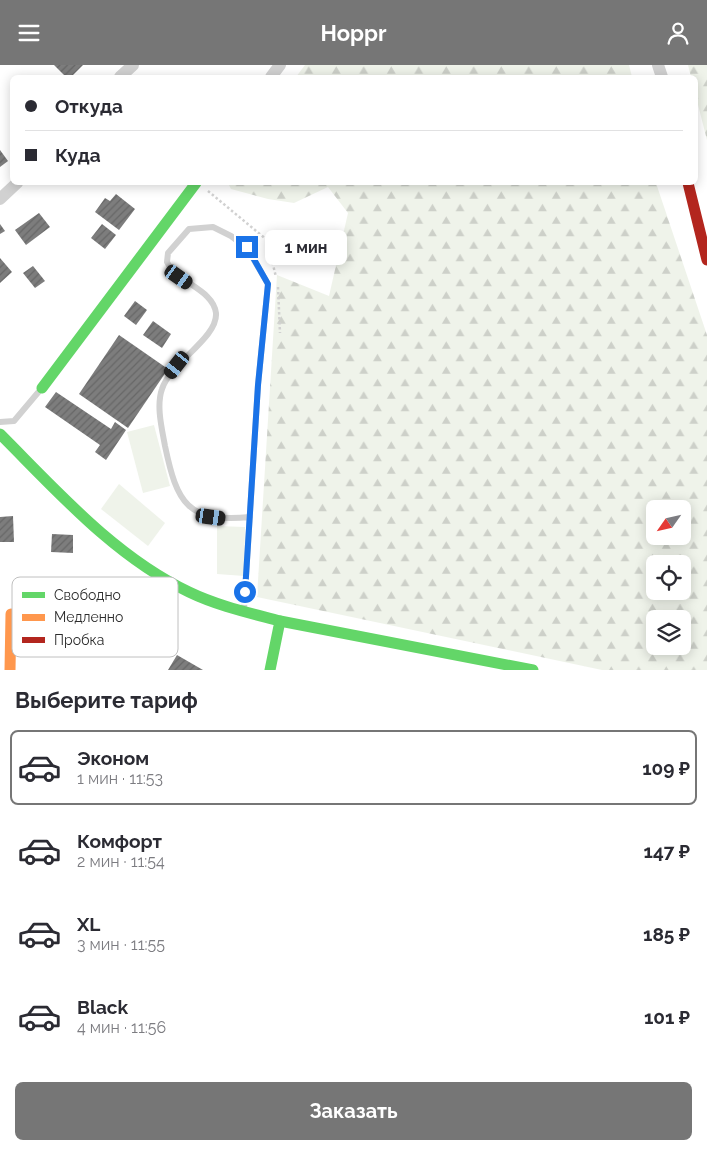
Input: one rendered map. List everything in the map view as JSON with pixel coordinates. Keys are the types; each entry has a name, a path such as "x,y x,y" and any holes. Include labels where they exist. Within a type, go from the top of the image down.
{"street":[{"path":"122,75 133,65"},
{"path":"0,199 14,185"},
{"path":"42,388 194,185"},
{"path":"688,185 707,260"},
{"path":"0,434 76,510 144,565 163,577"},
{"path":"178,587 244,611 280,621 532,670"},
{"path":"10,670 11,614"},
{"path":"270,670 280,621"}],"lane":[{"path":"244,611 268,284 247,247 231,235 213,227 197,227 189,229 180,237 168,253 168,262 179,277 213,304 216,314 214,327 184,356 168,377 160,399 162,427 172,479 179,494 190,507 211,517 228,519 250,517"},
{"path":"0,422 14,421 42,388"}],"green space":[{"path":"305,65 629,65 632,75 298,75"},
{"path":"688,65 707,65 707,140 698,105 698,75 690,75"},
{"path":"229,185 657,185 707,335 707,670 602,670 257,597 277,275 329,296 348,213 328,187 294,203 268,199 231,189"},
{"path":"154,425 170,486 143,493 127,432"},
{"path":"119,484 165,523 148,546 101,509"},
{"path":"217,526 245,527 244,576 217,574"}],"building":[{"path":"54,65 83,65 73,75 64,75"},
{"path":"0,150 8,161 0,167"},
{"path":"116,194 135,209 119,230 95,212 105,198 110,201"},
{"path":"39,213 50,227 26,245 15,230"},
{"path":"0,224 5,231 0,234"},
{"path":"102,224 116,235 105,249 91,238"},
{"path":"0,258 12,272 0,283"},
{"path":"33,266 45,281 35,288 23,273"},
{"path":"135,301 147,310 136,325 124,316"},
{"path":"153,321 171,334 162,348 143,335"},
{"path":"119,335 168,369 128,428 79,394"},
{"path":"56,392 111,429 115,422 126,430 106,460 95,452 100,445 45,407"},
{"path":"13,516 14,542 0,542 0,517"},
{"path":"52,534 73,535 73,553 51,552"},
{"path":"178,656 203,670 168,670"}],"traffic: fast":[{"path":"42,388 194,185"},
{"path":"0,434 88,521 136,561 160,577"},
{"path":"178,586 200,597 234,609 280,621 270,670"},
{"path":"280,621 533,670"}],"traffic: slow":[{"path":"10,670 11,614"}],"traffic: jam":[{"path":"688,185 707,260"}],"route":[{"path":"245,592 258,385 268,284 247,247"}]}
